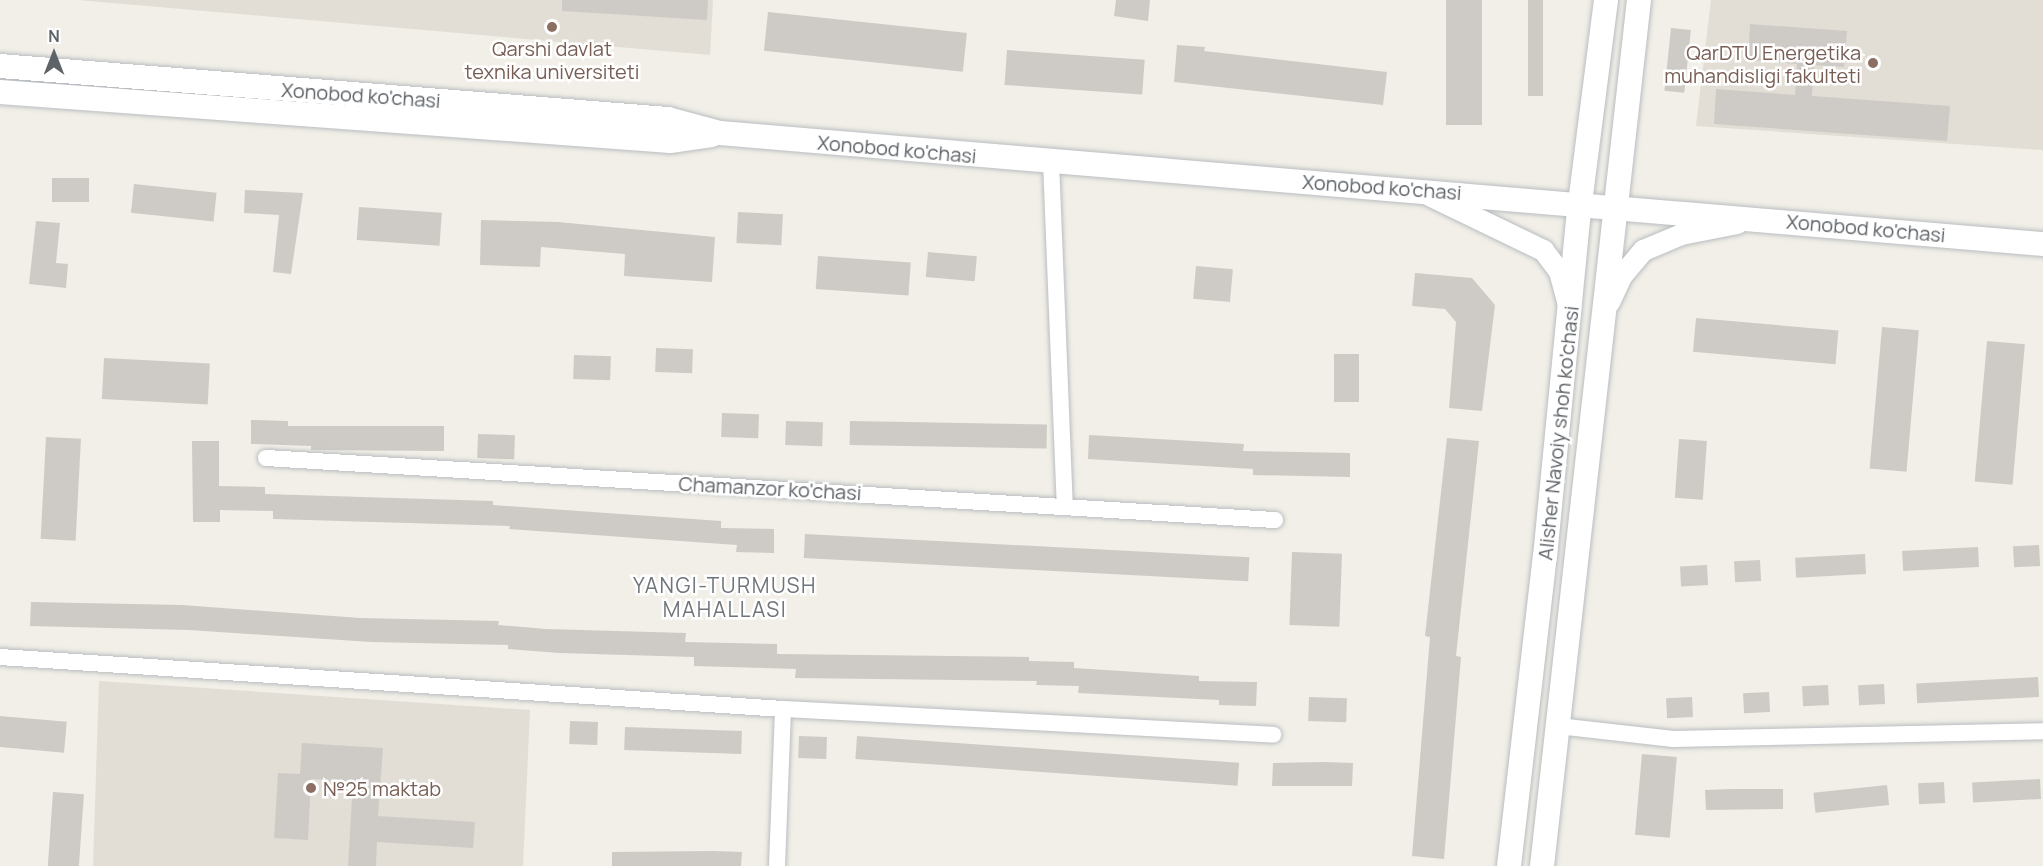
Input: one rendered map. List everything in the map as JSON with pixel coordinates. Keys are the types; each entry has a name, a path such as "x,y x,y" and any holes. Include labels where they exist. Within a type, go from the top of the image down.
{"main road":[{"name":"Alisher Navoiy shoh ko'chasi","path":"1509,866 1570,314 1580,202 1606,0"},
{"name":"Alisher Navoiy shoh ko'chasi","path":"1542,866 1613,205 1639,0"},
{"name":"Xonobod ko'chasi","path":"3,65 668,119 720,133 1051,162 1580,202 2043,244"},
{"name":"Xonobod ko'chasi","path":"0,92 670,141 720,133"}],"street":[{"path":"1051,162 1065,505"},
{"path":"1418,190 1543,250 1559,271 1570,314"},
{"path":"1601,319 1621,276 1643,250 1681,234 1759,218"},
{"name":"Chamanzor ko'chasi","path":"266,458 1065,505 1275,520"},
{"path":"0,657 783,709 1273,735"},
{"path":"777,866 783,709"},
{"path":"1558,726 1673,739 2043,731"}],"shaded area":[{"name":"Qarshi davlat texnika universiteti","path":"78,0 713,0 710,55"},
{"name":"QarDTU Energetika muhandisligi fakulteti","path":"1711,0 2043,0 2043,150 1696,126"},
{"name":"№25 maktab","path":"99,681 530,710 523,866 93,866"}],"building":[{"path":"562,0 708,0 707,20 562,11"},
{"path":"1116,0 1150,0 1148,21 1114,16"},
{"path":"1446,0 1482,0 1482,125 1446,125"},
{"path":"1528,0 1543,0 1543,96 1528,96"},
{"path":"768,12 967,33 963,72 764,51"},
{"path":"1750,24 1847,31 1844,67 1814,65 1812,96 1950,106 1947,141 1714,124 1716,89 1795,95 1797,64 1748,60"},
{"path":"1671,28 1691,30 1684,93 1664,91"},
{"path":"1177,45 1205,47 1204,51 1387,72 1383,105 1174,82"},
{"path":"1007,50 1145,60 1142,95 1005,85"},
{"path":"52,178 89,178 89,202 52,202"},
{"path":"134,184 217,193 214,222 131,213"},
{"path":"245,190 303,193 291,274 273,272 279,215 244,213"},
{"path":"359,207 442,213 439,246 357,240"},
{"path":"738,212 783,214 781,245 736,243"},
{"path":"481,220 558,222 715,237 712,282 624,276 625,254 541,247 540,267 480,265"},
{"path":"36,221 60,223 56,263 68,264 66,288 29,284"},
{"path":"928,252 977,256 975,281 926,277"},
{"path":"818,256 911,262 908,295 816,289"},
{"path":"1196,266 1233,269 1230,302 1193,299"},
{"path":"1415,273 1472,278 1495,305 1482,411 1449,408 1456,322 1445,309 1412,306"},
{"path":"1696,318 1838,330 1835,364 1693,352"},
{"path":"1882,327 1919,330 1906,472 1870,468"},
{"path":"1987,341 2025,344 2013,485 1975,481"},
{"path":"656,348 693,349 692,373 655,372"},
{"path":"1334,354 1359,354 1359,402 1334,402"},
{"path":"574,355 611,356 610,380 573,379"},
{"path":"104,358 210,364 208,404 102,399"},
{"path":"722,413 759,414 758,438 721,437"},
{"path":"251,420 288,421 288,426 444,426 444,451 311,450 311,446 251,444"},
{"path":"786,421 823,422 822,446 785,445"},
{"path":"850,421 1047,424 1047,448 850,445"},
{"path":"478,434 515,435 514,459 477,458"},
{"path":"1089,435 1244,444 1243,451 1350,453 1350,477 1253,475 1253,469 1088,459"},
{"path":"46,437 81,439 76,541 41,539"},
{"path":"1447,438 1479,441 1456,656 1461,657 1444,859 1412,856 1430,637 1425,636"},
{"path":"1679,439 1707,441 1703,500 1675,498"},
{"path":"192,441 219,441 219,486 265,487 265,494 493,501 493,505 721,521 721,528 774,529 774,553 736,552 737,545 509,529 510,526 273,519 273,511 220,510 220,522 193,522"},
{"path":"805,534 1249,557 1248,581 804,558"},
{"path":"2039,545 2040,566 2014,567 2013,546"},
{"path":"1978,547 1979,567 1903,571 1902,551"},
{"path":"1292,552 1342,554 1339,627 1289,625"},
{"path":"1865,554 1866,574 1796,578 1795,558"},
{"path":"1760,560 1761,581 1735,582 1734,561"},
{"path":"1707,565 1708,585 1681,586 1680,566"},
{"path":"31,602 182,605 360,618 499,621 498,625 546,629 686,633 685,642 777,644 777,654 1029,657 1029,661 1074,662 1074,668 1199,676 1199,681 1257,682 1256,706 1219,705 1219,700 1078,693 1079,686 1036,685 1037,681 795,678 796,669 694,666 694,657 559,653 508,649 508,645 371,642 189,630 30,626"},
{"path":"2038,677 2039,697 1917,703 1916,683"},
{"path":"1884,684 1885,704 1859,705 1858,685"},
{"path":"1828,685 1829,705 1803,706 1802,686"},
{"path":"1769,692 1770,712 1744,713 1743,693"},
{"path":"1309,697 1347,698 1346,722 1308,721"},
{"path":"1692,697 1693,717 1667,718 1666,698"},
{"path":"0,716 67,722 64,753 0,747"},
{"path":"570,721 598,722 597,745 569,744"},
{"path":"625,727 742,731 741,754 624,750"},
{"path":"799,736 827,737 826,759 798,758"},
{"path":"857,736 1239,763 1237,786 855,759"},
{"path":"302,743 383,748 378,816 475,822 473,848 377,842 376,866 348,866 353,782 311,779 308,840 274,838 278,773 300,774"},
{"path":"1642,754 1677,757 1670,838 1635,835"},
{"path":"1273,763 1353,763 1352,786 1272,786"},
{"path":"2040,779 2041,799 1973,803 1972,783"},
{"path":"1944,782 1945,803 1919,804 1918,783"},
{"path":"1887,785 1889,805 1815,813 1813,793"},
{"path":"1783,789 1783,809 1706,810 1705,790"},
{"path":"53,792 84,794 79,866 48,866"},
{"path":"612,852 742,852 741,866 612,866"}],"place":[{"name":"Qarshi davlat texnika universiteti","path":"552,27"},
{"name":"QarDTU Energetika muhandisligi fakulteti","path":"1873,63"},
{"name":"№25 maktab","path":"311,788"}],"district":[{"name":"YANGI-TURMUSH MAHALLASI","path":"725,597"}]}
